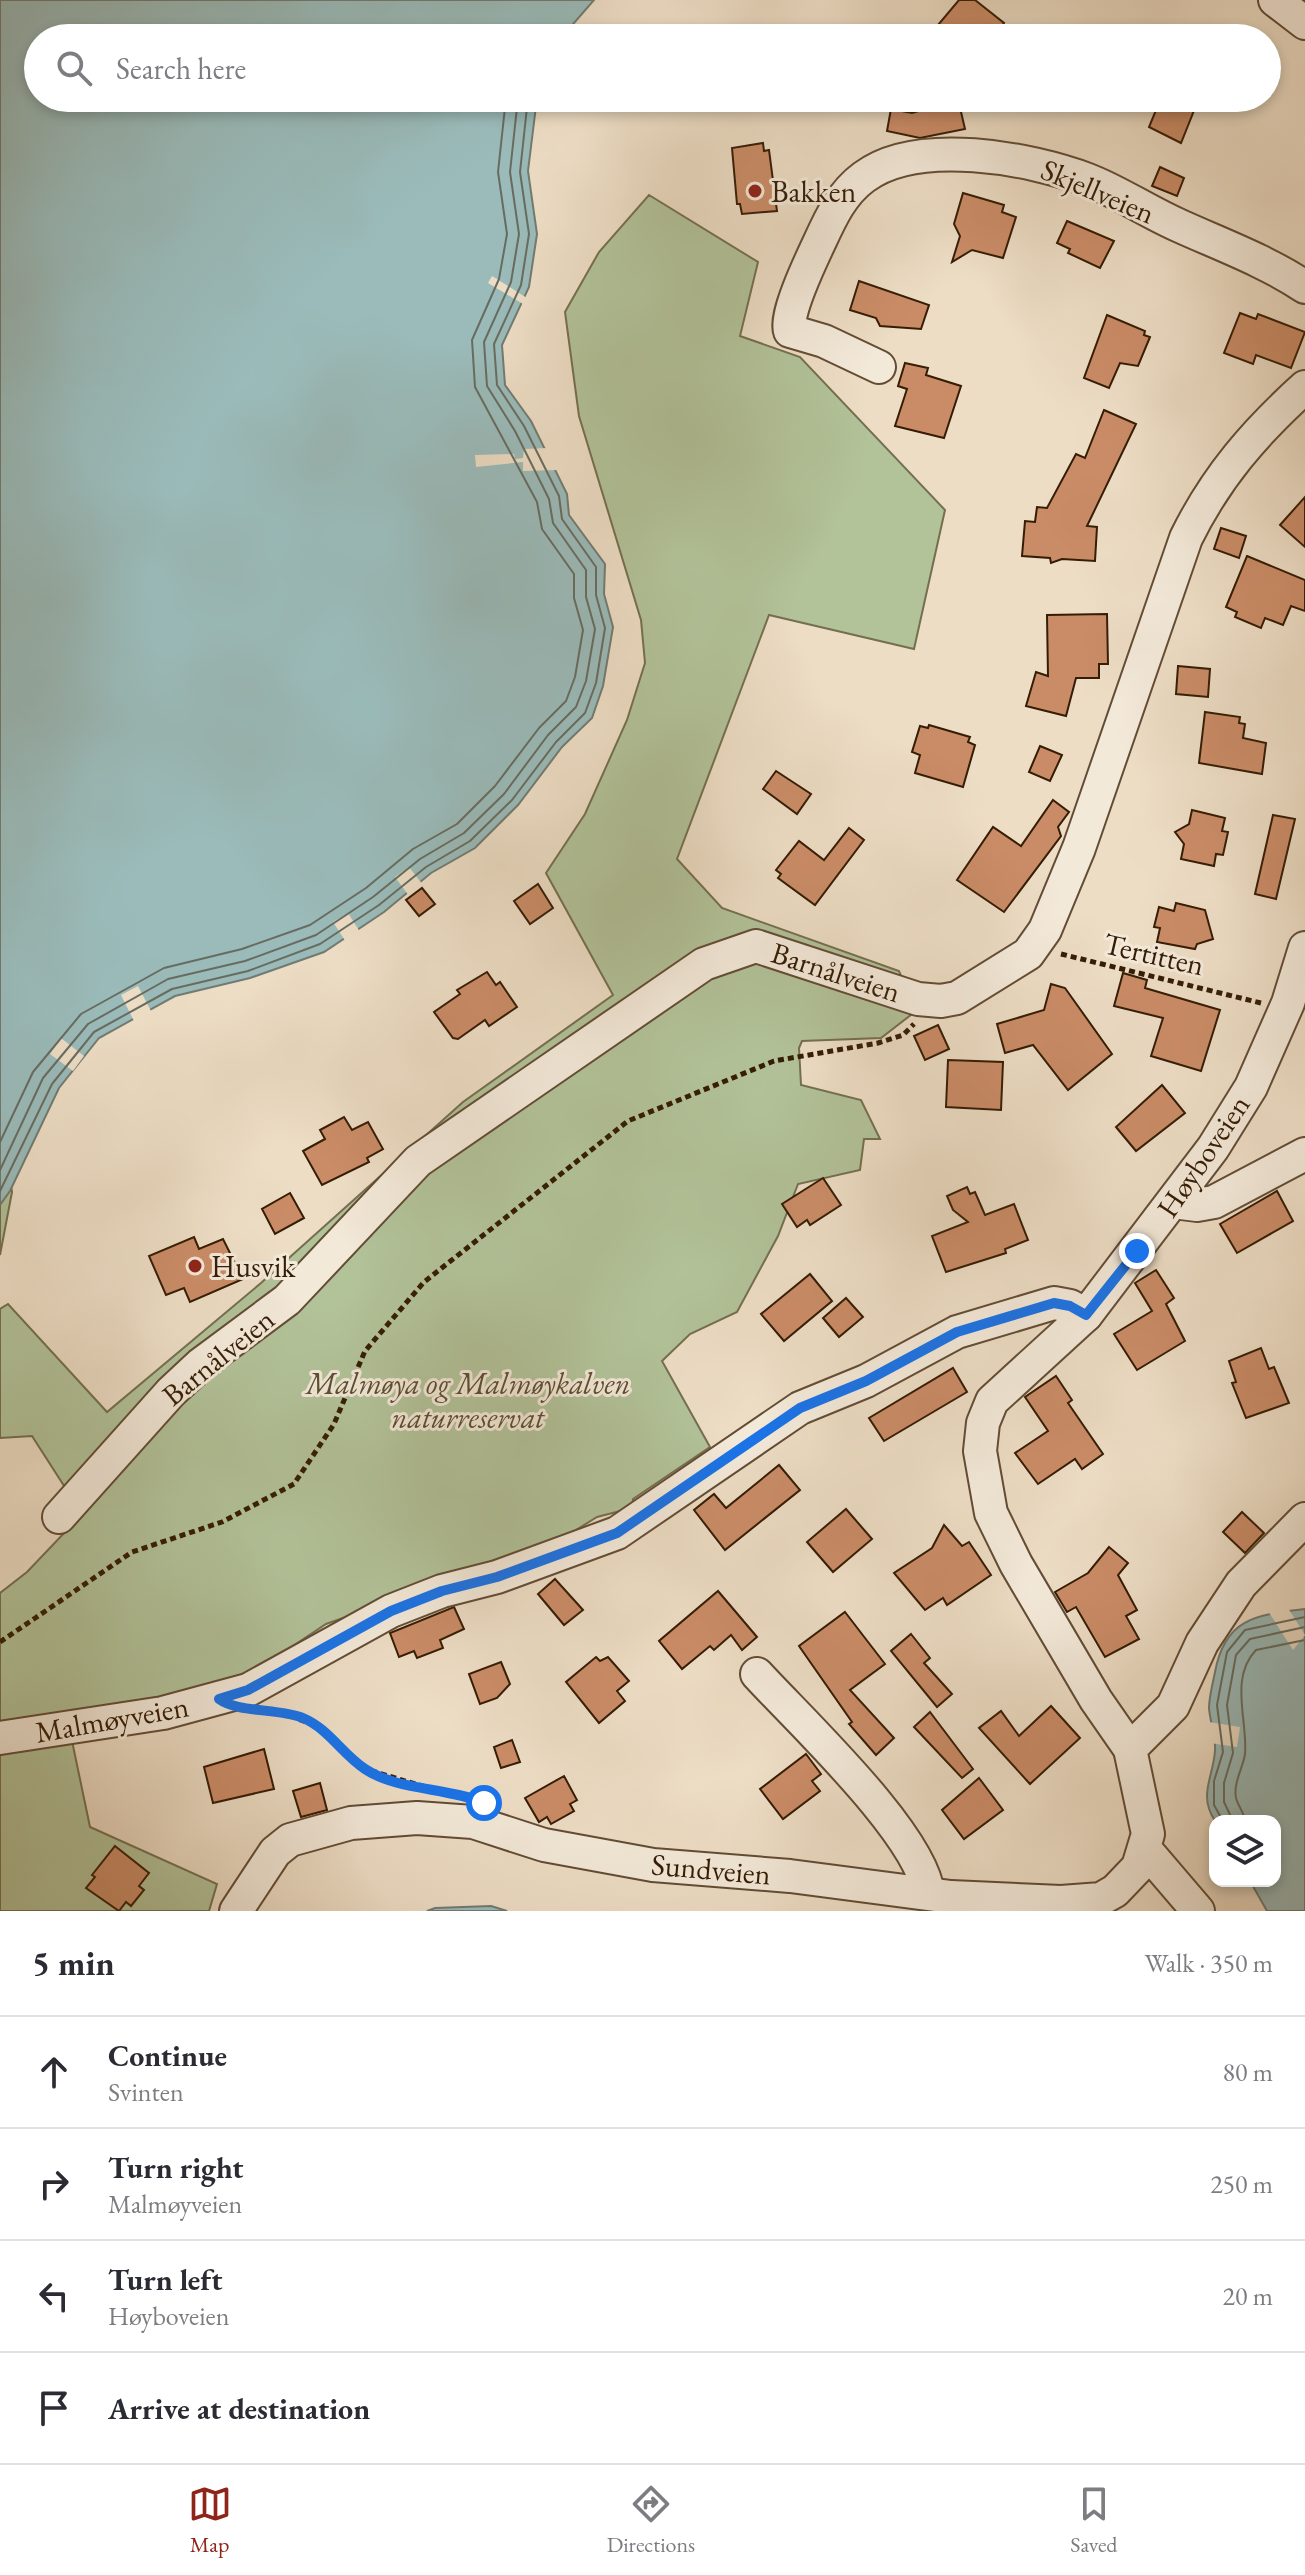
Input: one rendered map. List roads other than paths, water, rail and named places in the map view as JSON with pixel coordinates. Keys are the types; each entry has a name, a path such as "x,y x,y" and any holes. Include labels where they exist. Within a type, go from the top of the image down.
{"street":[{"path":"1275,0 1305,23"},
{"name":"Skjellveien","path":"879,367 824,341 790,331 788,320 823,235 848,191 882,167 911,159 941,155 993,157 1027,162 1089,180 1305,287"},
{"name":"Barnålveien","path":"59,1517 171,1392 201,1364 287,1300 418,1161 704,964 756,946 930,1001 957,998 1028,954 1045,930 1079,848 1186,538 1206,497 1243,446 1305,387"},
{"name":"Høyboveien","path":"1130,1749 1096,1700 1016,1564 991,1513 980,1451 983,1423 992,1401 1086,1315 1213,1148 1251,1087 1288,1003 1305,948"},
{"path":"1173,1202 1197,1205 1214,1202 1305,1154"},
{"name":"Malmøyveien","path":"0,1738 88,1727 248,1690 391,1611 442,1591 497,1577 617,1533 738,1453 780,1419 866,1381 957,1332 1054,1303 1070,1306 1086,1315"},
{"path":"1198,1911 1145,1849 1146,1816 1130,1749 1173,1706 1202,1643 1241,1584 1305,1519"},
{"path":"757,1674 845,1765 905,1843 926,1877 928,1893"},
{"name":"Sundveien","path":"236,1911 275,1852 290,1840 351,1823 417,1818 473,1822 544,1845 602,1859 928,1893 1061,1902 1101,1899 1115,1891 1138,1867 1145,1849"}],"water":[{"path":"0,0 594,0 573,24 24,24 24,112 535,112 528,171 537,234 529,287 502,345 505,385 531,421 567,494 569,515 605,564 604,594 613,627 603,686 592,718 562,747 518,805 475,848 431,873 384,912 324,952 250,978 175,996 99,1038 59,1088 10,1191 0,1205"},
{"path":"1305,1609 1305,1911 1267,1911 1253,1887 1281,1887 1281,1815 1212,1815 1207,1795 1215,1751 1209,1708 1220,1654 1226,1640 1245,1622"},
{"path":"491,1906 507,1911 427,1911 435,1908"}],"place":[{"name":"Bakken","path":"755,191"},
{"name":"Husvik","path":"195,1266"}],"park label":[{"name":"Malmøya og Malmøykalven naturreservat","path":"468,1400"}]}
